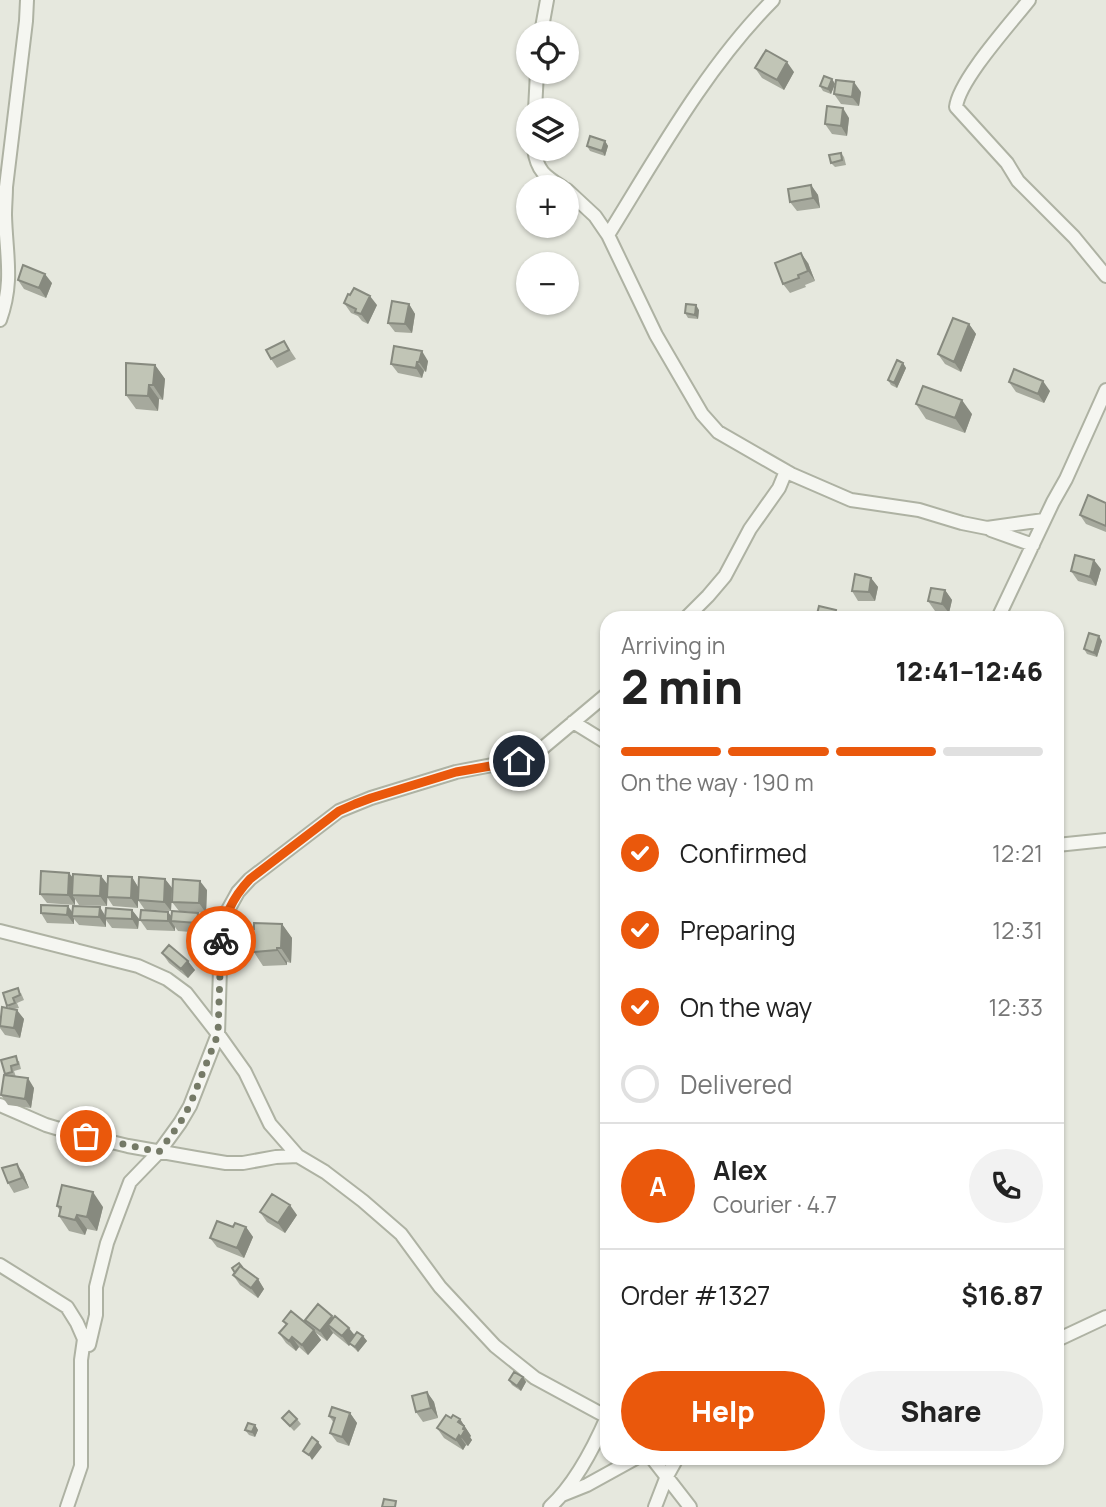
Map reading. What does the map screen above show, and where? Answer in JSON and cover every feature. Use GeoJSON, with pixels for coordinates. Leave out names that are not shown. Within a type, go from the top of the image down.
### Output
{"type":"FeatureCollection","features":[{"type":"Feature","properties":{"kind":"street"},"geometry":{"type":"LineString","coordinates":[[0,320],[8,292],[9,272],[3,238],[6,187],[27,0]]}},
{"type":"Feature","properties":{"kind":"street"},"geometry":{"type":"LineString","coordinates":[[543,21],[547,0]]}},
{"type":"Feature","properties":{"kind":"street"},"geometry":{"type":"LineString","coordinates":[[608,235],[699,92],[734,43],[772,0]]}},
{"type":"Feature","properties":{"kind":"street"},"geometry":{"type":"LineString","coordinates":[[1029,0],[967,79],[957,98],[956,107],[1007,163],[1018,181],[1074,237],[1106,276]]}},
{"type":"Feature","properties":{"kind":"street"},"geometry":{"type":"LineString","coordinates":[[579,200],[595,216],[608,235],[656,335],[702,414],[718,432],[786,471],[851,500],[919,510],[987,528],[1032,545]]}},
{"type":"Feature","properties":{"kind":"street"},"geometry":{"type":"LineString","coordinates":[[1001,611],[1106,390]]}},
{"type":"Feature","properties":{"kind":"street"},"geometry":{"type":"LineString","coordinates":[[693,611],[725,576],[750,529],[779,488],[786,471]]}},
{"type":"Feature","properties":{"kind":"street"},"geometry":{"type":"LineString","coordinates":[[987,528],[1044,520]]}},
{"type":"Feature","properties":{"kind":"street"},"geometry":{"type":"LineString","coordinates":[[89,1345],[96,1315],[96,1287],[107,1243],[130,1182],[159,1152],[180,1123],[190,1105],[218,1034],[221,936],[228,910],[238,892],[250,879],[339,811],[371,798],[456,772],[519,761],[539,751],[600,700]]}},
{"type":"Feature","properties":{"kind":"street"},"geometry":{"type":"LineString","coordinates":[[573,722],[600,739]]}},
{"type":"Feature","properties":{"kind":"street"},"geometry":{"type":"LineString","coordinates":[[1064,844],[1106,840]]}},
{"type":"Feature","properties":{"kind":"street"},"geometry":{"type":"LineString","coordinates":[[0,931],[138,966],[167,979],[186,993],[245,1072],[270,1124],[299,1156],[363,1201],[401,1234],[440,1287],[495,1346],[535,1378],[600,1413]]}},
{"type":"Feature","properties":{"kind":"street"},"geometry":{"type":"LineString","coordinates":[[0,1105],[46,1125],[159,1152],[226,1163],[299,1156]]}},
{"type":"Feature","properties":{"kind":"street"},"geometry":{"type":"LineString","coordinates":[[0,1265],[66,1307],[84,1339],[81,1360],[81,1466],[67,1507]]}},
{"type":"Feature","properties":{"kind":"street"},"geometry":{"type":"LineString","coordinates":[[1064,1337],[1106,1317]]}},
{"type":"Feature","properties":{"kind":"street"},"geometry":{"type":"LineString","coordinates":[[550,1507],[587,1456],[600,1431]]}},
{"type":"Feature","properties":{"kind":"street"},"geometry":{"type":"LineString","coordinates":[[561,1495],[587,1485],[623,1465]]}},
{"type":"Feature","properties":{"kind":"street"},"geometry":{"type":"LineString","coordinates":[[658,1465],[690,1507]]}},
{"type":"Feature","properties":{"kind":"street"},"geometry":{"type":"LineString","coordinates":[[656,1507],[673,1465]]}},
{"type":"Feature","properties":{"kind":"building"},"geometry":{"type":"Polygon","coordinates":[[[766,50],[787,62],[777,80],[755,68],[766,50]]]}},
{"type":"Feature","properties":{"kind":"building"},"geometry":{"type":"Polygon","coordinates":[[[824,76],[832,79],[828,89],[820,86],[824,76]]]}},
{"type":"Feature","properties":{"kind":"building"},"geometry":{"type":"Polygon","coordinates":[[[836,80],[854,82],[852,97],[834,94],[836,80]]]}},
{"type":"Feature","properties":{"kind":"building"},"geometry":{"type":"Polygon","coordinates":[[[827,106],[843,108],[841,126],[825,124],[827,106]]]}},
{"type":"Feature","properties":{"kind":"building"},"geometry":{"type":"Polygon","coordinates":[[[590,136],[605,141],[602,151],[587,146],[590,136]]]}},
{"type":"Feature","properties":{"kind":"building"},"geometry":{"type":"Polygon","coordinates":[[[841,153],[842,160],[831,163],[829,155],[841,153]]]}},
{"type":"Feature","properties":{"kind":"building"},"geometry":{"type":"Polygon","coordinates":[[[811,185],[813,198],[790,202],[788,189],[811,185]]]}},
{"type":"Feature","properties":{"kind":"building"},"geometry":{"type":"Polygon","coordinates":[[[801,253],[808,271],[783,284],[775,263],[801,253]]]}},
{"type":"Feature","properties":{"kind":"building"},"geometry":{"type":"Polygon","coordinates":[[[23,265],[45,274],[39,288],[18,280],[23,265]]]}},
{"type":"Feature","properties":{"kind":"building"},"geometry":{"type":"Polygon","coordinates":[[[354,288],[370,296],[361,314],[344,303],[354,288]]]}},
{"type":"Feature","properties":{"kind":"building"},"geometry":{"type":"Polygon","coordinates":[[[392,301],[409,304],[405,324],[388,323],[392,301]]]}},
{"type":"Feature","properties":{"kind":"building"},"geometry":{"type":"Polygon","coordinates":[[[686,304],[696,305],[695,315],[685,313],[686,304]]]}},
{"type":"Feature","properties":{"kind":"building"},"geometry":{"type":"Polygon","coordinates":[[[953,318],[969,324],[954,362],[938,354],[953,318]]]}},
{"type":"Feature","properties":{"kind":"building"},"geometry":{"type":"Polygon","coordinates":[[[284,341],[289,350],[271,359],[266,350],[284,341]]]}},
{"type":"Feature","properties":{"kind":"building"},"geometry":{"type":"Polygon","coordinates":[[[394,346],[422,351],[416,368],[391,364],[394,346]]]}},
{"type":"Feature","properties":{"kind":"building"},"geometry":{"type":"Polygon","coordinates":[[[897,360],[903,363],[894,383],[888,380],[897,360]]]}},
{"type":"Feature","properties":{"kind":"building"},"geometry":{"type":"Polygon","coordinates":[[[126,363],[155,365],[153,385],[149,385],[148,396],[126,395],[126,363]]]}},
{"type":"Feature","properties":{"kind":"building"},"geometry":{"type":"Polygon","coordinates":[[[1014,369],[1043,381],[1038,394],[1009,382],[1014,369]]]}},
{"type":"Feature","properties":{"kind":"building"},"geometry":{"type":"Polygon","coordinates":[[[923,386],[962,400],[955,418],[916,404],[923,386]]]}},
{"type":"Feature","properties":{"kind":"building"},"geometry":{"type":"Polygon","coordinates":[[[1088,495],[1106,503],[1106,526],[1080,515],[1088,495]]]}},
{"type":"Feature","properties":{"kind":"building"},"geometry":{"type":"Polygon","coordinates":[[[1075,555],[1094,560],[1090,577],[1071,571],[1075,555]]]}},
{"type":"Feature","properties":{"kind":"building"},"geometry":{"type":"Polygon","coordinates":[[[855,574],[871,578],[869,592],[852,591],[855,574]]]}},
{"type":"Feature","properties":{"kind":"building"},"geometry":{"type":"Polygon","coordinates":[[[931,588],[945,590],[942,604],[928,601],[931,588]]]}},
{"type":"Feature","properties":{"kind":"building"},"geometry":{"type":"Polygon","coordinates":[[[819,606],[836,610],[836,611],[818,611],[819,606]]]}},
{"type":"Feature","properties":{"kind":"building"},"geometry":{"type":"Polygon","coordinates":[[[1089,633],[1099,636],[1094,653],[1084,649],[1089,633]]]}},
{"type":"Feature","properties":{"kind":"building"},"geometry":{"type":"Polygon","coordinates":[[[41,871],[69,873],[68,895],[40,894],[41,871]]]}},
{"type":"Feature","properties":{"kind":"building"},"geometry":{"type":"Polygon","coordinates":[[[73,874],[101,876],[100,896],[72,895],[73,874]]]}},
{"type":"Feature","properties":{"kind":"building"},"geometry":{"type":"Polygon","coordinates":[[[108,876],[132,877],[131,898],[107,897],[108,876]]]}},
{"type":"Feature","properties":{"kind":"building"},"geometry":{"type":"Polygon","coordinates":[[[139,877],[165,879],[164,902],[138,900],[139,877]]]}},
{"type":"Feature","properties":{"kind":"building"},"geometry":{"type":"Polygon","coordinates":[[[173,879],[200,881],[199,903],[172,902],[173,879]]]}},
{"type":"Feature","properties":{"kind":"building"},"geometry":{"type":"Polygon","coordinates":[[[41,905],[68,906],[67,915],[41,913],[41,905]]]}},
{"type":"Feature","properties":{"kind":"building"},"geometry":{"type":"Polygon","coordinates":[[[73,906],[100,907],[99,917],[72,916],[73,906]]]}},
{"type":"Feature","properties":{"kind":"building"},"geometry":{"type":"Polygon","coordinates":[[[106,908],[132,910],[132,919],[105,918],[106,908]]]}},
{"type":"Feature","properties":{"kind":"building"},"geometry":{"type":"Polygon","coordinates":[[[141,910],[168,912],[168,921],[140,920],[141,910]]]}},
{"type":"Feature","properties":{"kind":"building"},"geometry":{"type":"Polygon","coordinates":[[[172,911],[198,913],[197,923],[171,921],[172,911]]]}},
{"type":"Feature","properties":{"kind":"building"},"geometry":{"type":"Polygon","coordinates":[[[254,923],[282,924],[281,948],[253,952],[253,946],[250,946],[254,923]]]}},
{"type":"Feature","properties":{"kind":"building"},"geometry":{"type":"Polygon","coordinates":[[[169,945],[188,961],[181,969],[162,953],[169,945]]]}},
{"type":"Feature","properties":{"kind":"building"},"geometry":{"type":"Polygon","coordinates":[[[18,988],[20,995],[13,998],[15,1003],[7,1006],[3,993],[18,988]]]}},
{"type":"Feature","properties":{"kind":"building"},"geometry":{"type":"Polygon","coordinates":[[[2,1007],[17,1010],[14,1028],[0,1026],[2,1007]]]}},
{"type":"Feature","properties":{"kind":"building"},"geometry":{"type":"Polygon","coordinates":[[[16,1056],[18,1064],[11,1066],[12,1072],[5,1074],[1,1060],[16,1056]]]}},
{"type":"Feature","properties":{"kind":"building"},"geometry":{"type":"Polygon","coordinates":[[[4,1075],[28,1078],[25,1099],[1,1095],[4,1075]]]}},
{"type":"Feature","properties":{"kind":"building"},"geometry":{"type":"Polygon","coordinates":[[[17,1164],[22,1178],[8,1183],[2,1168],[17,1164]]]}},
{"type":"Feature","properties":{"kind":"building"},"geometry":{"type":"Polygon","coordinates":[[[62,1185],[93,1192],[87,1217],[77,1215],[75,1220],[59,1216],[61,1207],[57,1206],[62,1185]]]}},
{"type":"Feature","properties":{"kind":"building"},"geometry":{"type":"Polygon","coordinates":[[[272,1194],[290,1205],[278,1223],[260,1212],[272,1194]]]}},
{"type":"Feature","properties":{"kind":"building"},"geometry":{"type":"Polygon","coordinates":[[[217,1221],[233,1227],[235,1223],[246,1227],[237,1248],[210,1238],[217,1221]]]}},
{"type":"Feature","properties":{"kind":"building"},"geometry":{"type":"Polygon","coordinates":[[[239,1263],[243,1268],[240,1266],[235,1273],[232,1268],[239,1263]]]}},
{"type":"Feature","properties":{"kind":"building"},"geometry":{"type":"Polygon","coordinates":[[[240,1266],[258,1279],[251,1288],[233,1275],[240,1266]]]}},
{"type":"Feature","properties":{"kind":"building"},"geometry":{"type":"Polygon","coordinates":[[[318,1304],[332,1316],[320,1331],[305,1320],[318,1304]]]}},
{"type":"Feature","properties":{"kind":"building"},"geometry":{"type":"Polygon","coordinates":[[[291,1311],[314,1330],[302,1345],[292,1337],[289,1341],[279,1333],[287,1324],[283,1321],[291,1311]]]}},
{"type":"Feature","properties":{"kind":"building"},"geometry":{"type":"Polygon","coordinates":[[[335,1316],[349,1328],[342,1336],[328,1325],[335,1316]]]}},
{"type":"Feature","properties":{"kind":"building"},"geometry":{"type":"Polygon","coordinates":[[[357,1332],[363,1336],[355,1347],[349,1343],[357,1332]]]}},
{"type":"Feature","properties":{"kind":"building"},"geometry":{"type":"Polygon","coordinates":[[[514,1372],[523,1377],[517,1386],[509,1380],[514,1372]]]}},
{"type":"Feature","properties":{"kind":"building"},"geometry":{"type":"Polygon","coordinates":[[[427,1392],[431,1408],[416,1412],[412,1396],[427,1392]]]}},
{"type":"Feature","properties":{"kind":"building"},"geometry":{"type":"Polygon","coordinates":[[[332,1407],[350,1413],[342,1437],[330,1433],[335,1418],[329,1416],[332,1407]]]}},
{"type":"Feature","properties":{"kind":"building"},"geometry":{"type":"Polygon","coordinates":[[[289,1411],[297,1419],[290,1426],[282,1418],[289,1411]]]}},
{"type":"Feature","properties":{"kind":"building"},"geometry":{"type":"Polygon","coordinates":[[[446,1415],[460,1419],[458,1422],[464,1426],[461,1437],[459,1435],[456,1440],[437,1428],[446,1415]]]}},
{"type":"Feature","properties":{"kind":"building"},"geometry":{"type":"Polygon","coordinates":[[[248,1423],[255,1425],[252,1432],[245,1430],[248,1423]]]}},
{"type":"Feature","properties":{"kind":"building"},"geometry":{"type":"Polygon","coordinates":[[[312,1437],[318,1442],[309,1455],[303,1451],[312,1437]]]}},
{"type":"Feature","properties":{"kind":"building"},"geometry":{"type":"Polygon","coordinates":[[[384,1499],[396,1501],[395,1507],[382,1507],[384,1499]]]}},
{"type":"Feature","properties":{"kind":"way so far"},"geometry":{"type":"LineString","coordinates":[[86,1136],[159,1152],[171,1137],[190,1105],[218,1034],[221,941]]}},
{"type":"Feature","properties":{"kind":"route"},"geometry":{"type":"LineString","coordinates":[[221,941],[228,910],[238,892],[250,879],[339,811],[371,798],[456,772],[519,761]]}}]}
